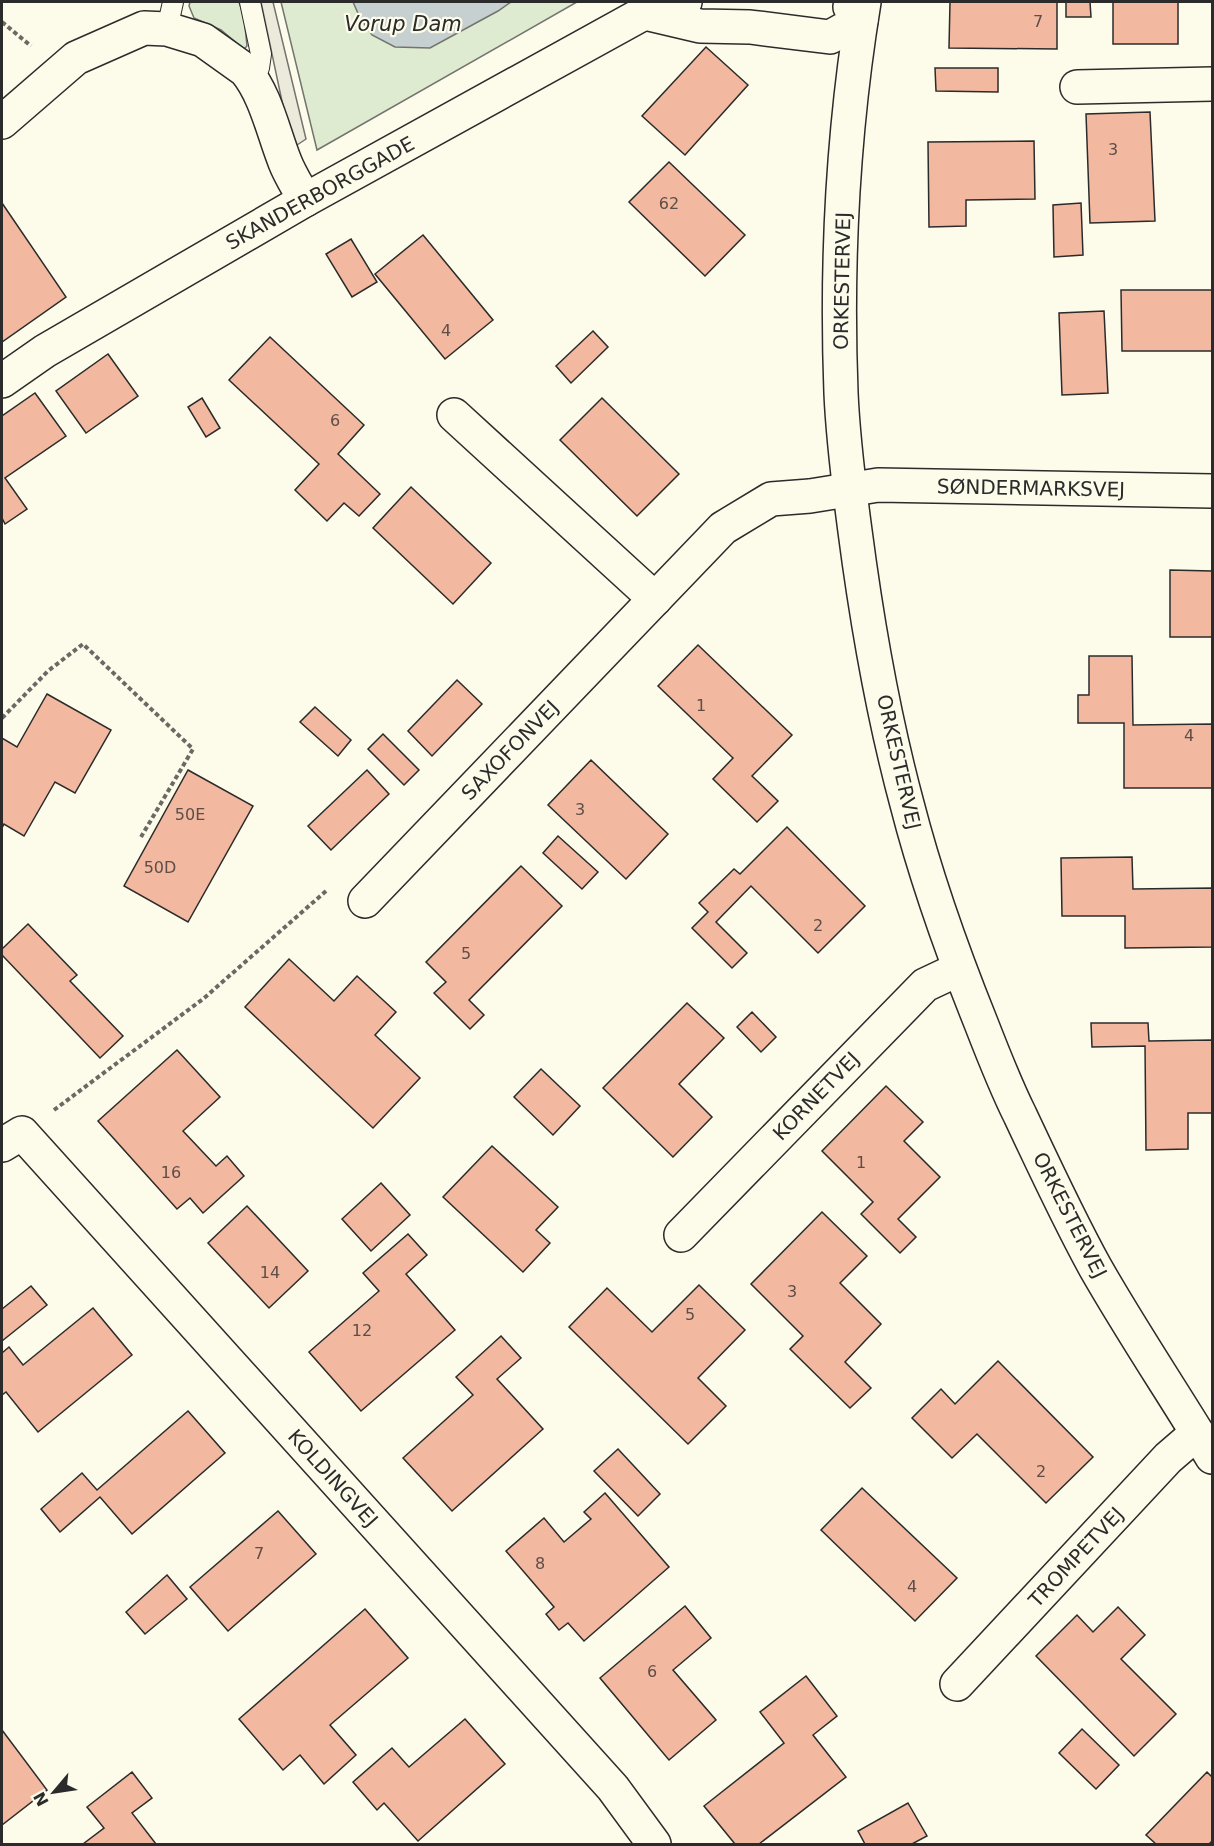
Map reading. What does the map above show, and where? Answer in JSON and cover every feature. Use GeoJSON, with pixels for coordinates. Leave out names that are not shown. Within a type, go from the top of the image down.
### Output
{"type":"FeatureCollection","features":[{"type":"Feature","properties":{"kind":"street","name":"SKANDERBORGGADE"},"geometry":{"type":"LineString","coordinates":[[2,381],[45,351],[305,200],[644,13],[685,2]]}},
{"type":"Feature","properties":{"kind":"street"},"geometry":{"type":"LineString","coordinates":[[644,13],[700,26],[750,27],[830,37],[857,8]]}},
{"type":"Feature","properties":{"kind":"street","name":"ORKESTERVEJ"},"geometry":{"type":"LineString","coordinates":[[857,8],[843,192],[840,294],[841,396],[863,590],[902,786],[959,969],[1019,1114],[1094,1264],[1205,1445]]}},
{"type":"Feature","properties":{"kind":"street"},"geometry":{"type":"LineString","coordinates":[[2,122],[76,58],[170,15],[250,76],[260,95],[286,165],[305,200]]}},
{"type":"Feature","properties":{"kind":"street"},"geometry":{"type":"LineString","coordinates":[[1077,87],[1212,84]]}},
{"type":"Feature","properties":{"kind":"street"},"geometry":{"type":"LineString","coordinates":[[454,415],[655,598]]}},
{"type":"Feature","properties":{"kind":"street","name":"SØNDERMARKSVEJ"},"geometry":{"type":"LineString","coordinates":[[850,488],[878,485],[1212,491]]}},
{"type":"Feature","properties":{"kind":"street","name":"SAXOFONVEJ"},"geometry":{"type":"LineString","coordinates":[[365,901],[723,528],[771,499],[810,496],[850,488]]}},
{"type":"Feature","properties":{"kind":"street","name":"KORNETVEJ"},"geometry":{"type":"LineString","coordinates":[[681,1235],[925,985],[959,969]]}},
{"type":"Feature","properties":{"kind":"street","name":"KOLDINGVEJ"},"geometry":{"type":"LineString","coordinates":[[12,1139],[613,1788],[654,1845]]}},
{"type":"Feature","properties":{"kind":"street","name":"TROMPETVEJ"},"geometry":{"type":"LineString","coordinates":[[957,1684],[1168,1458],[1205,1445]]}},
{"type":"Feature","properties":{"kind":"lane"},"geometry":{"type":"LineString","coordinates":[[250,2],[261,54],[259,68],[250,76]]}},
{"type":"Feature","properties":{"kind":"path"},"geometry":{"type":"LineString","coordinates":[[2,718],[48,671],[83,644],[193,749],[141,837]]}},
{"type":"Feature","properties":{"kind":"path"},"geometry":{"type":"LineString","coordinates":[[12,1139],[203,999],[327,890],[365,901]]}},
{"type":"Feature","properties":{"kind":"green space"},"geometry":{"type":"Polygon","coordinates":[[[190,2],[239,2],[244,17],[247,46],[244,49],[221,30],[194,18],[189,6],[190,2]]]}},
{"type":"Feature","properties":{"kind":"green space"},"geometry":{"type":"Polygon","coordinates":[[[281,2],[577,2],[317,150],[281,2]]]}},
{"type":"Feature","properties":{"kind":"shaded area"},"geometry":{"type":"Polygon","coordinates":[[[261,2],[273,2],[306,139],[297,145],[287,125],[261,2]]]}},
{"type":"Feature","properties":{"kind":"water","name":"Vorup Dam"},"geometry":{"type":"Polygon","coordinates":[[[353,2],[511,2],[430,48],[395,47],[372,35],[360,18],[353,2]]]}},
{"type":"Feature","properties":{"kind":"building"},"geometry":{"type":"Polygon","coordinates":[[[950,2],[1057,2],[1057,49],[949,48],[950,2]]]}},
{"type":"Feature","properties":{"kind":"building"},"geometry":{"type":"Polygon","coordinates":[[[1066,2],[1090,2],[1091,17],[1066,17],[1066,2]]]}},
{"type":"Feature","properties":{"kind":"building"},"geometry":{"type":"Polygon","coordinates":[[[1113,2],[1178,2],[1178,44],[1113,44],[1113,2]]]}},
{"type":"Feature","properties":{"kind":"building"},"geometry":{"type":"Polygon","coordinates":[[[706,47],[748,85],[685,155],[642,116],[706,47]]]}},
{"type":"Feature","properties":{"kind":"building"},"geometry":{"type":"Polygon","coordinates":[[[935,68],[998,68],[998,92],[936,91],[935,68]]]}},
{"type":"Feature","properties":{"kind":"building"},"geometry":{"type":"Polygon","coordinates":[[[1150,112],[1155,221],[1090,223],[1086,114],[1150,112]]]}},
{"type":"Feature","properties":{"kind":"building"},"geometry":{"type":"Polygon","coordinates":[[[1034,141],[1035,199],[966,200],[966,226],[929,227],[928,142],[1034,141]]]}},
{"type":"Feature","properties":{"kind":"building"},"geometry":{"type":"Polygon","coordinates":[[[669,162],[745,235],[705,276],[629,202],[669,162]]]}},
{"type":"Feature","properties":{"kind":"building"},"geometry":{"type":"Polygon","coordinates":[[[2,203],[66,297],[2,342],[2,203]]]}},
{"type":"Feature","properties":{"kind":"building"},"geometry":{"type":"Polygon","coordinates":[[[1081,203],[1083,255],[1054,257],[1053,205],[1081,203]]]}},
{"type":"Feature","properties":{"kind":"building"},"geometry":{"type":"Polygon","coordinates":[[[423,235],[493,320],[445,359],[375,274],[423,235]]]}},
{"type":"Feature","properties":{"kind":"building"},"geometry":{"type":"Polygon","coordinates":[[[351,239],[377,282],[352,297],[326,254],[351,239]]]}},
{"type":"Feature","properties":{"kind":"building"},"geometry":{"type":"Polygon","coordinates":[[[1121,290],[1212,290],[1212,351],[1122,351],[1121,290]]]}},
{"type":"Feature","properties":{"kind":"building"},"geometry":{"type":"Polygon","coordinates":[[[1104,311],[1108,393],[1062,395],[1059,313],[1104,311]]]}},
{"type":"Feature","properties":{"kind":"building"},"geometry":{"type":"Polygon","coordinates":[[[593,331],[608,347],[571,383],[556,366],[593,331]]]}},
{"type":"Feature","properties":{"kind":"building"},"geometry":{"type":"Polygon","coordinates":[[[270,337],[364,425],[338,454],[380,494],[359,516],[344,503],[327,521],[295,490],[319,464],[229,380],[270,337]]]}},
{"type":"Feature","properties":{"kind":"building"},"geometry":{"type":"Polygon","coordinates":[[[108,354],[138,396],[86,433],[56,391],[108,354]]]}},
{"type":"Feature","properties":{"kind":"building"},"geometry":{"type":"Polygon","coordinates":[[[35,393],[66,436],[5,478],[27,509],[5,524],[2,518],[2,416],[35,393]]]}},
{"type":"Feature","properties":{"kind":"building"},"geometry":{"type":"Polygon","coordinates":[[[202,398],[220,428],[206,437],[188,407],[202,398]]]}},
{"type":"Feature","properties":{"kind":"building"},"geometry":{"type":"Polygon","coordinates":[[[602,398],[679,474],[637,516],[560,440],[602,398]]]}},
{"type":"Feature","properties":{"kind":"building"},"geometry":{"type":"Polygon","coordinates":[[[411,487],[491,563],[453,604],[373,528],[411,487]]]}},
{"type":"Feature","properties":{"kind":"building"},"geometry":{"type":"Polygon","coordinates":[[[1170,570],[1212,571],[1212,637],[1170,637],[1170,570]]]}},
{"type":"Feature","properties":{"kind":"building"},"geometry":{"type":"Polygon","coordinates":[[[698,645],[792,735],[752,776],[778,801],[757,822],[713,779],[733,758],[658,686],[698,645]]]}},
{"type":"Feature","properties":{"kind":"building"},"geometry":{"type":"Polygon","coordinates":[[[1089,656],[1132,656],[1133,725],[1212,724],[1212,788],[1124,788],[1124,723],[1078,723],[1078,695],[1089,695],[1089,656]]]}},
{"type":"Feature","properties":{"kind":"building"},"geometry":{"type":"Polygon","coordinates":[[[457,680],[482,704],[432,756],[408,731],[457,680]]]}},
{"type":"Feature","properties":{"kind":"building"},"geometry":{"type":"Polygon","coordinates":[[[47,694],[111,730],[75,793],[55,782],[24,836],[4,824],[2,828],[2,738],[17,747],[47,694]]]}},
{"type":"Feature","properties":{"kind":"building"},"geometry":{"type":"Polygon","coordinates":[[[315,707],[351,740],[338,756],[300,722],[315,707]]]}},
{"type":"Feature","properties":{"kind":"building"},"geometry":{"type":"Polygon","coordinates":[[[383,734],[419,770],[404,785],[368,749],[383,734]]]}},
{"type":"Feature","properties":{"kind":"building"},"geometry":{"type":"Polygon","coordinates":[[[591,760],[668,834],[626,879],[548,805],[591,760]]]}},
{"type":"Feature","properties":{"kind":"building"},"geometry":{"type":"Polygon","coordinates":[[[188,770],[253,806],[188,922],[124,886],[188,770]]]}},
{"type":"Feature","properties":{"kind":"building"},"geometry":{"type":"Polygon","coordinates":[[[367,770],[389,794],[331,850],[308,826],[367,770]]]}},
{"type":"Feature","properties":{"kind":"building"},"geometry":{"type":"Polygon","coordinates":[[[787,827],[865,906],[818,953],[751,886],[716,922],[747,953],[732,968],[692,928],[708,912],[699,903],[734,869],[740,874],[787,827]]]}},
{"type":"Feature","properties":{"kind":"building"},"geometry":{"type":"Polygon","coordinates":[[[558,836],[598,872],[582,889],[543,853],[558,836]]]}},
{"type":"Feature","properties":{"kind":"building"},"geometry":{"type":"Polygon","coordinates":[[[1132,857],[1133,889],[1212,888],[1212,947],[1125,948],[1125,916],[1062,916],[1061,858],[1132,857]]]}},
{"type":"Feature","properties":{"kind":"building"},"geometry":{"type":"Polygon","coordinates":[[[521,866],[562,906],[469,1000],[484,1015],[470,1029],[434,993],[446,982],[426,962],[521,866]]]}},
{"type":"Feature","properties":{"kind":"building"},"geometry":{"type":"Polygon","coordinates":[[[28,924],[77,975],[70,981],[123,1036],[100,1058],[2,955],[2,949],[28,924]]]}},
{"type":"Feature","properties":{"kind":"building"},"geometry":{"type":"Polygon","coordinates":[[[289,959],[334,1001],[357,976],[396,1012],[375,1035],[420,1078],[373,1128],[245,1007],[289,959]]]}},
{"type":"Feature","properties":{"kind":"building"},"geometry":{"type":"Polygon","coordinates":[[[687,1003],[724,1038],[679,1084],[712,1117],[673,1157],[603,1088],[687,1003]]]}},
{"type":"Feature","properties":{"kind":"building"},"geometry":{"type":"Polygon","coordinates":[[[752,1012],[776,1037],[761,1052],[737,1027],[752,1012]]]}},
{"type":"Feature","properties":{"kind":"building"},"geometry":{"type":"Polygon","coordinates":[[[1091,1023],[1148,1023],[1149,1041],[1212,1040],[1212,1113],[1188,1113],[1188,1149],[1146,1150],[1145,1046],[1092,1047],[1091,1023]]]}},
{"type":"Feature","properties":{"kind":"building"},"geometry":{"type":"Polygon","coordinates":[[[177,1050],[220,1097],[183,1131],[216,1166],[227,1156],[244,1176],[203,1213],[190,1198],[177,1209],[98,1121],[177,1050]]]}},
{"type":"Feature","properties":{"kind":"building"},"geometry":{"type":"Polygon","coordinates":[[[541,1069],[580,1106],[553,1135],[514,1097],[541,1069]]]}},
{"type":"Feature","properties":{"kind":"building"},"geometry":{"type":"Polygon","coordinates":[[[886,1086],[923,1122],[904,1141],[940,1177],[898,1219],[916,1237],[900,1253],[861,1214],[873,1202],[822,1151],[886,1086]]]}},
{"type":"Feature","properties":{"kind":"building"},"geometry":{"type":"Polygon","coordinates":[[[492,1146],[558,1207],[536,1230],[550,1243],[523,1272],[443,1197],[492,1146]]]}},
{"type":"Feature","properties":{"kind":"building"},"geometry":{"type":"Polygon","coordinates":[[[381,1183],[410,1215],[371,1251],[342,1219],[381,1183]]]}},
{"type":"Feature","properties":{"kind":"building"},"geometry":{"type":"Polygon","coordinates":[[[247,1206],[308,1271],[269,1308],[208,1243],[247,1206]]]}},
{"type":"Feature","properties":{"kind":"building"},"geometry":{"type":"Polygon","coordinates":[[[822,1212],[867,1256],[840,1283],[881,1324],[845,1362],[871,1388],[850,1408],[790,1349],[803,1336],[751,1284],[822,1212]]]}},
{"type":"Feature","properties":{"kind":"building"},"geometry":{"type":"Polygon","coordinates":[[[408,1234],[427,1255],[406,1274],[455,1330],[361,1411],[309,1352],[379,1291],[363,1273],[408,1234]]]}},
{"type":"Feature","properties":{"kind":"building"},"geometry":{"type":"Polygon","coordinates":[[[699,1285],[745,1330],[698,1378],[726,1406],[688,1444],[569,1327],[607,1288],[652,1332],[699,1285]]]}},
{"type":"Feature","properties":{"kind":"building"},"geometry":{"type":"Polygon","coordinates":[[[31,1286],[47,1305],[2,1341],[2,1309],[31,1286]]]}},
{"type":"Feature","properties":{"kind":"building"},"geometry":{"type":"Polygon","coordinates":[[[93,1308],[132,1355],[38,1432],[6,1392],[2,1395],[2,1353],[9,1347],[23,1365],[93,1308]]]}},
{"type":"Feature","properties":{"kind":"building"},"geometry":{"type":"Polygon","coordinates":[[[501,1336],[521,1358],[497,1379],[543,1429],[452,1511],[403,1458],[473,1395],[456,1377],[501,1336]]]}},
{"type":"Feature","properties":{"kind":"building"},"geometry":{"type":"Polygon","coordinates":[[[998,1361],[1093,1457],[1046,1503],[977,1434],[952,1458],[912,1418],[941,1389],[955,1404],[998,1361]]]}},
{"type":"Feature","properties":{"kind":"building"},"geometry":{"type":"Polygon","coordinates":[[[188,1411],[225,1453],[132,1534],[100,1497],[60,1532],[41,1509],[82,1473],[97,1490],[188,1411]]]}},
{"type":"Feature","properties":{"kind":"building"},"geometry":{"type":"Polygon","coordinates":[[[618,1449],[660,1494],[638,1516],[594,1471],[618,1449]]]}},
{"type":"Feature","properties":{"kind":"building"},"geometry":{"type":"Polygon","coordinates":[[[862,1488],[957,1578],[915,1621],[821,1530],[862,1488]]]}},
{"type":"Feature","properties":{"kind":"building"},"geometry":{"type":"Polygon","coordinates":[[[605,1493],[669,1567],[584,1641],[568,1623],[559,1630],[546,1614],[554,1607],[506,1551],[544,1518],[564,1542],[591,1519],[584,1512],[605,1493]]]}},
{"type":"Feature","properties":{"kind":"building"},"geometry":{"type":"Polygon","coordinates":[[[278,1511],[316,1554],[228,1631],[190,1587],[278,1511]]]}},
{"type":"Feature","properties":{"kind":"building"},"geometry":{"type":"Polygon","coordinates":[[[167,1575],[187,1599],[145,1634],[126,1612],[167,1575]]]}},
{"type":"Feature","properties":{"kind":"building"},"geometry":{"type":"Polygon","coordinates":[[[685,1606],[711,1638],[673,1670],[716,1720],[669,1760],[600,1678],[685,1606]]]}},
{"type":"Feature","properties":{"kind":"building"},"geometry":{"type":"Polygon","coordinates":[[[1118,1607],[1145,1635],[1121,1659],[1176,1714],[1134,1756],[1036,1656],[1077,1615],[1093,1632],[1118,1607]]]}},
{"type":"Feature","properties":{"kind":"building"},"geometry":{"type":"Polygon","coordinates":[[[365,1609],[408,1658],[330,1725],[356,1755],[324,1784],[300,1755],[283,1770],[239,1719],[365,1609]]]}},
{"type":"Feature","properties":{"kind":"building"},"geometry":{"type":"Polygon","coordinates":[[[806,1676],[837,1716],[813,1735],[846,1777],[759,1844],[735,1844],[704,1806],[784,1743],[760,1712],[806,1676]]]}},
{"type":"Feature","properties":{"kind":"building"},"geometry":{"type":"Polygon","coordinates":[[[465,1719],[505,1764],[418,1841],[384,1803],[377,1810],[353,1782],[392,1748],[409,1767],[465,1719]]]}},
{"type":"Feature","properties":{"kind":"building"},"geometry":{"type":"Polygon","coordinates":[[[1082,1729],[1119,1765],[1096,1789],[1059,1753],[1082,1729]]]}},
{"type":"Feature","properties":{"kind":"building"},"geometry":{"type":"Polygon","coordinates":[[[2,1730],[47,1790],[2,1825],[2,1730]]]}},
{"type":"Feature","properties":{"kind":"building"},"geometry":{"type":"Polygon","coordinates":[[[132,1772],[152,1798],[132,1813],[156,1844],[83,1844],[104,1828],[87,1807],[132,1772]]]}},
{"type":"Feature","properties":{"kind":"building"},"geometry":{"type":"Polygon","coordinates":[[[1207,1772],[1212,1777],[1212,1841],[1209,1844],[1156,1844],[1146,1835],[1207,1772]]]}},
{"type":"Feature","properties":{"kind":"building"},"geometry":{"type":"Polygon","coordinates":[[[908,1803],[927,1836],[912,1844],[865,1844],[858,1831],[908,1803]]]}}]}
